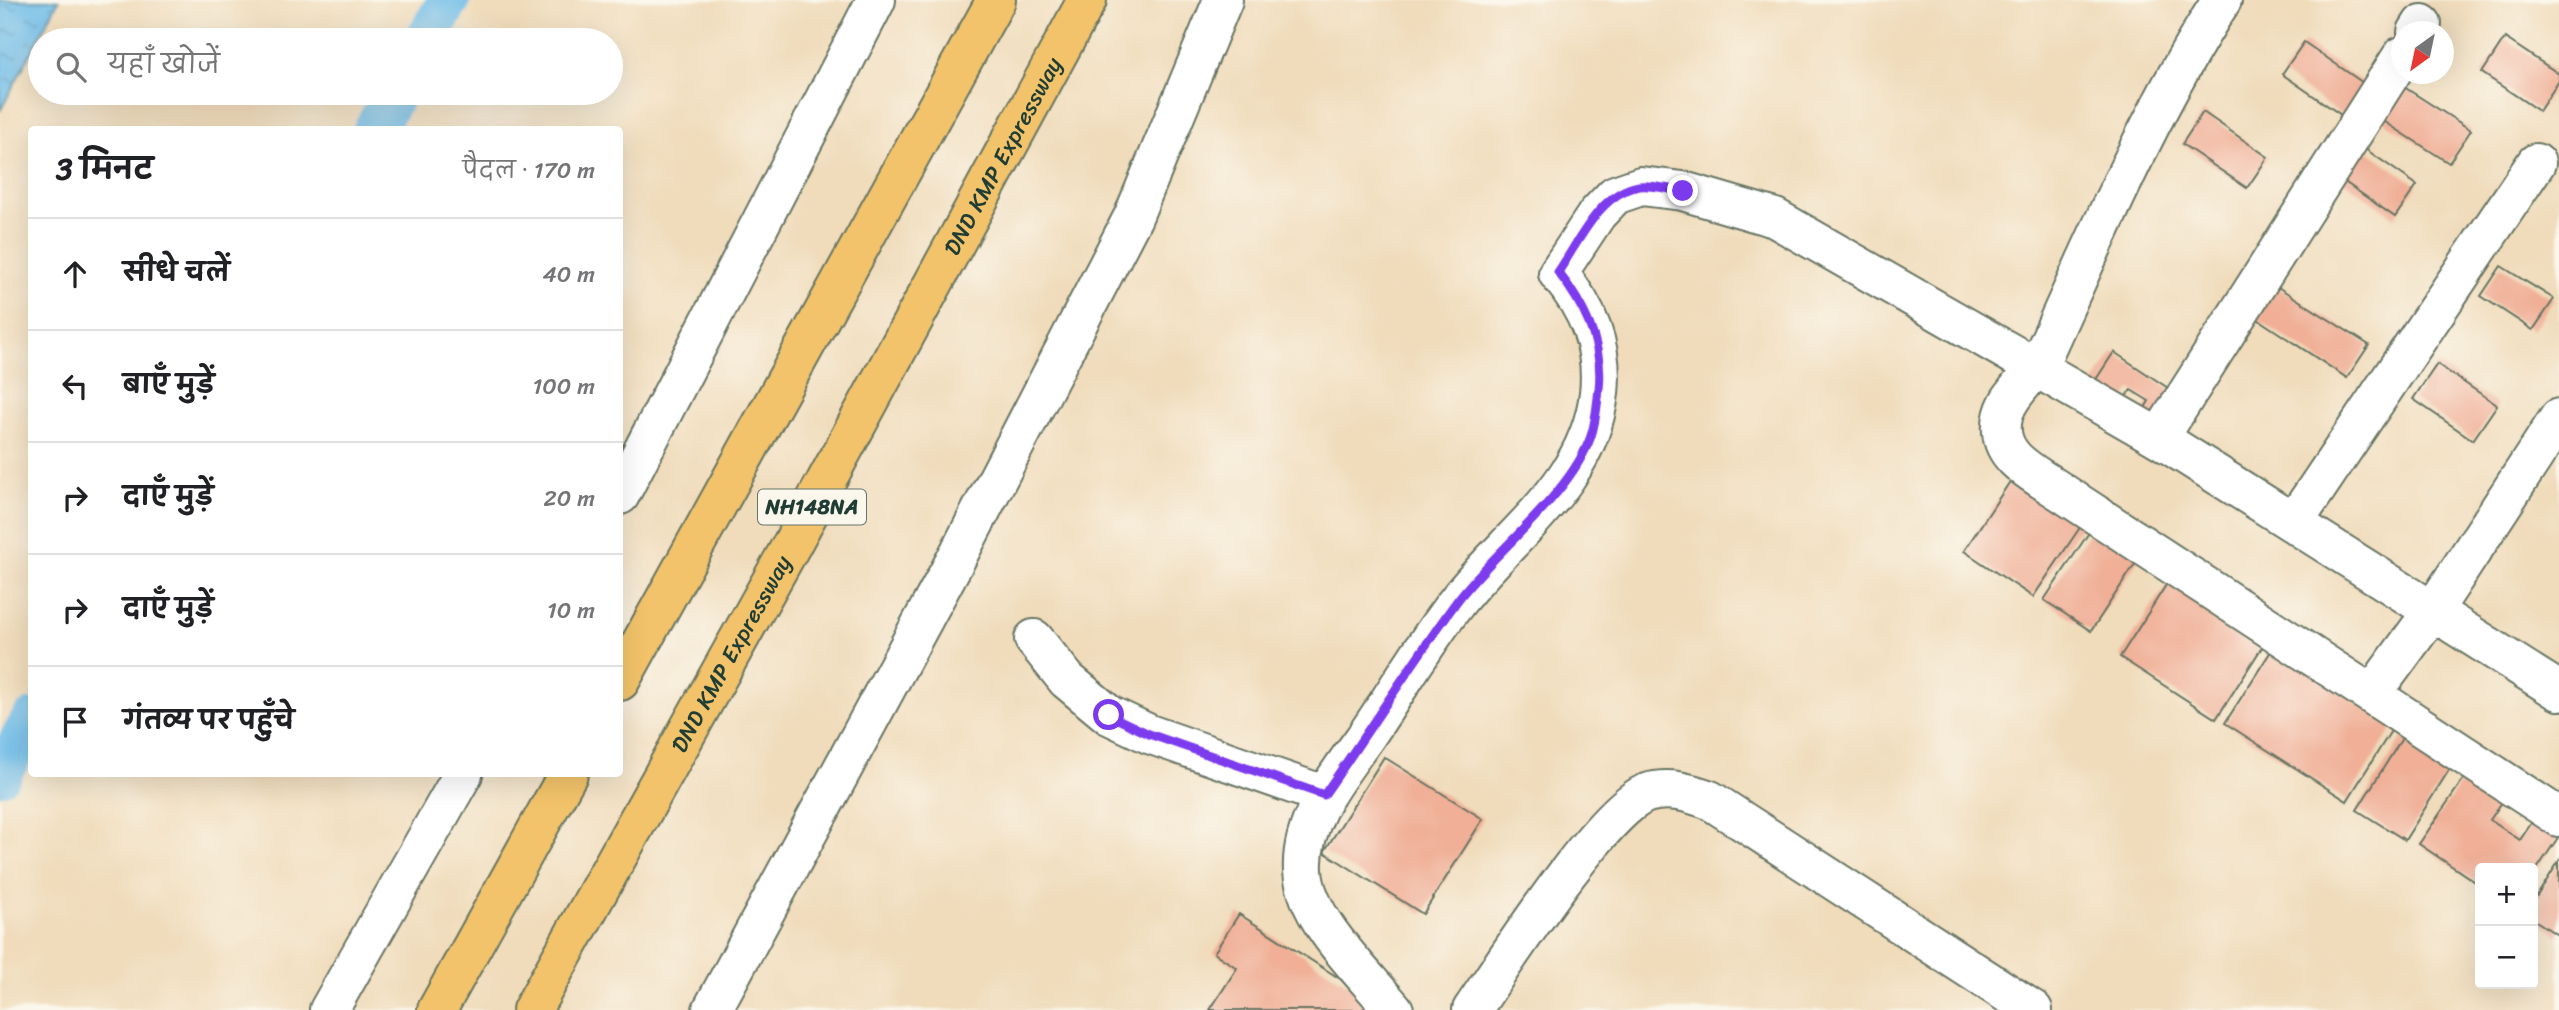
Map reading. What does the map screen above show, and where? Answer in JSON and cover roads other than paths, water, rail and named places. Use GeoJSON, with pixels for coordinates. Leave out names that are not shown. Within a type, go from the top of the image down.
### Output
{"type":"FeatureCollection","features":[{"type":"Feature","properties":{"kind":"highway","name":"NH148NA"},"geometry":{"type":"LineString","coordinates":[[623,676],[996,0]]}},
{"type":"Feature","properties":{"kind":"highway","name":"DND KMP Expressway"},"geometry":{"type":"LineString","coordinates":[[532,1010],[798,532],[1087,0]]}},
{"type":"Feature","properties":{"kind":"highway"},"geometry":{"type":"LineString","coordinates":[[437,1010],[566,777]]}},
{"type":"Feature","properties":{"kind":"street"},"geometry":{"type":"LineString","coordinates":[[623,489],[876,0]]}},
{"type":"Feature","properties":{"kind":"street"},"geometry":{"type":"LineString","coordinates":[[712,1010],[955,561],[1133,217],[1223,0]]}},
{"type":"Feature","properties":{"kind":"street"},"geometry":{"type":"LineString","coordinates":[[2222,0],[2193,44],[2125,178],[2036,368],[2006,402],[2001,430],[2005,447],[2020,465],[2559,817]]}},
{"type":"Feature","properties":{"kind":"street"},"geometry":{"type":"LineString","coordinates":[[2159,438],[2391,72]]}},
{"type":"Feature","properties":{"kind":"street"},"geometry":{"type":"LineString","coordinates":[[2294,522],[2536,163]]}},
{"type":"Feature","properties":{"kind":"street"},"geometry":{"type":"LineString","coordinates":[[1394,1010],[1324,926],[1308,898],[1303,872],[1304,843],[1324,795],[1458,600],[1549,500],[1575,466],[1590,438],[1602,366],[1597,344],[1576,295],[1558,272],[1597,214],[1615,195],[1641,186],[1683,191],[1775,218],[2159,438],[2559,691]]}},
{"type":"Feature","properties":{"kind":"street"},"geometry":{"type":"LineString","coordinates":[[2372,694],[2432,612],[2559,418]]}},
{"type":"Feature","properties":{"kind":"street"},"geometry":{"type":"LineString","coordinates":[[1034,639],[1067,680],[1109,715],[1149,734],[1324,795]]}},
{"type":"Feature","properties":{"kind":"street"},"geometry":{"type":"LineString","coordinates":[[329,1010],[461,777]]}},
{"type":"Feature","properties":{"kind":"street"},"geometry":{"type":"LineString","coordinates":[[1472,1010],[1571,870],[1623,807],[1647,793],[1670,789],[1710,800],[2033,1010]]}},
{"type":"Feature","properties":{"kind":"water"},"geometry":{"type":"Polygon","coordinates":[[[0,0],[59,0],[44,28],[28,28],[28,58],[0,111],[0,0]]]}},
{"type":"Feature","properties":{"kind":"waterway"},"geometry":{"type":"LineString","coordinates":[[433,28],[449,0]]}},
{"type":"Feature","properties":{"kind":"waterway"},"geometry":{"type":"LineString","coordinates":[[376,126],[388,105]]}},
{"type":"Feature","properties":{"kind":"waterway"},"geometry":{"type":"LineString","coordinates":[[0,774],[28,727]]}}]}
